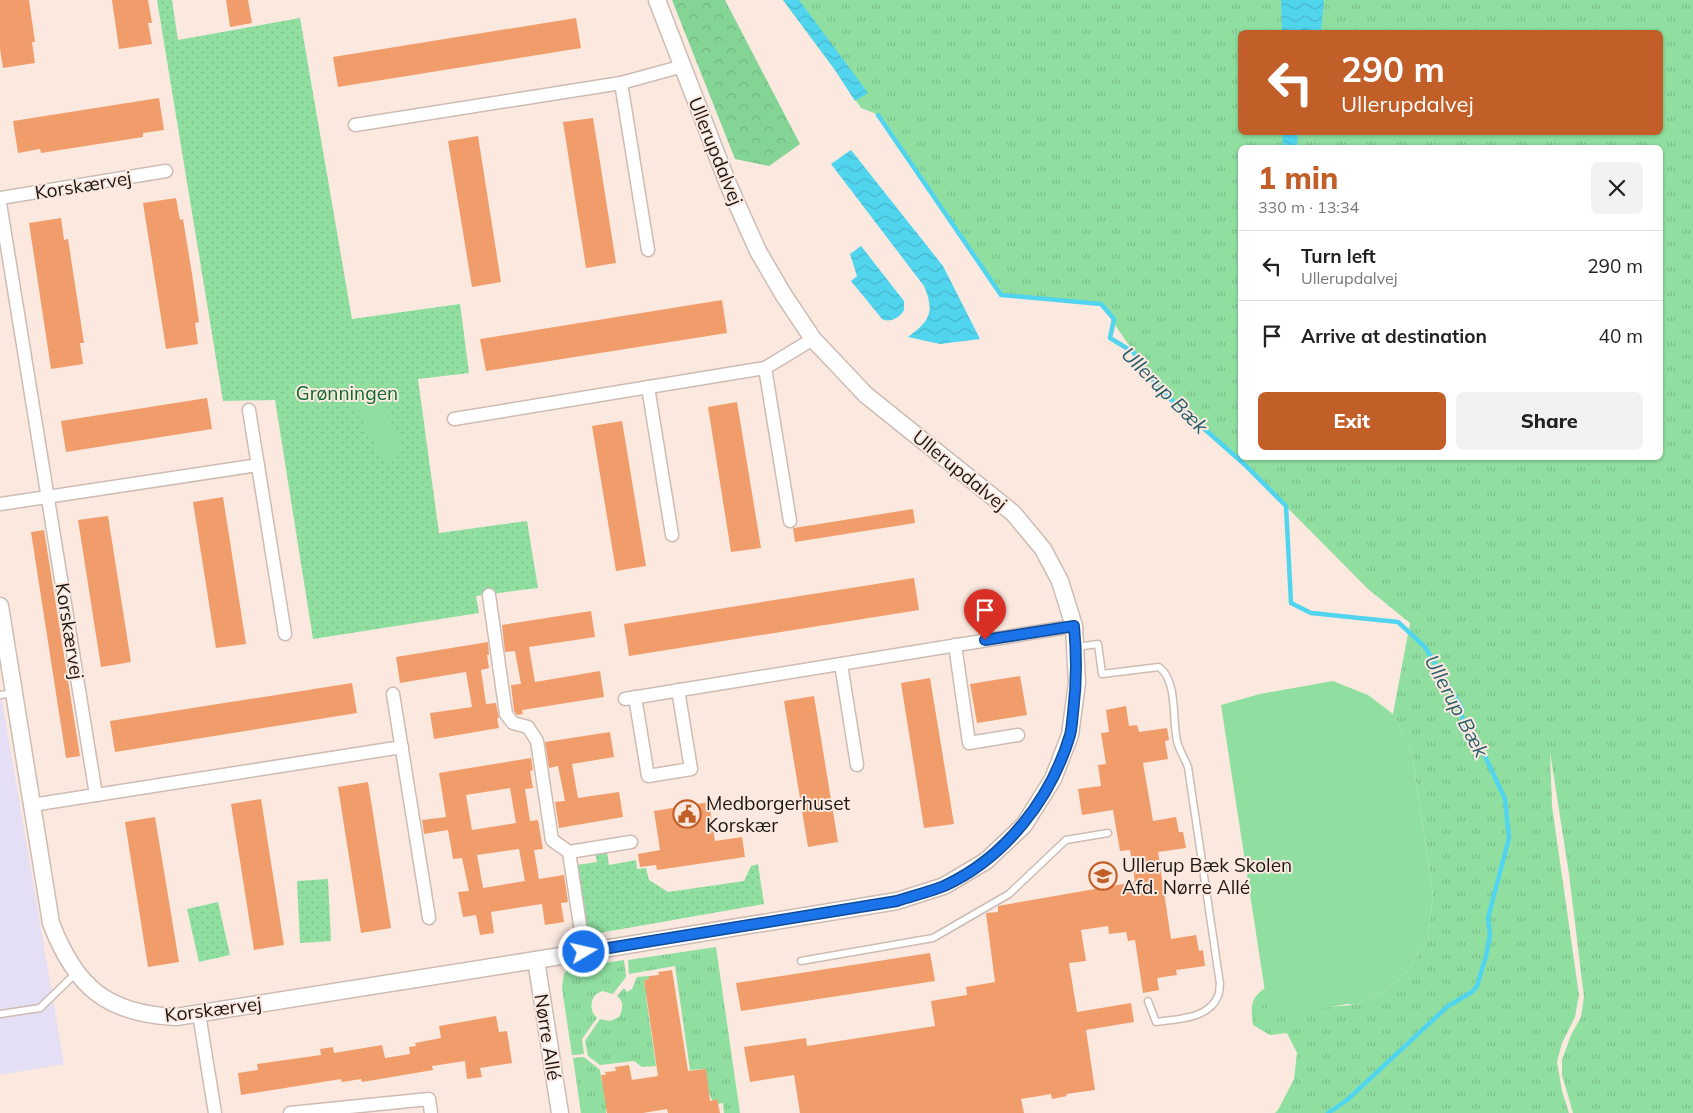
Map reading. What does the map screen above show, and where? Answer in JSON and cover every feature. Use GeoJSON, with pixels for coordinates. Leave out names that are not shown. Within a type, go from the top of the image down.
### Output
{"type":"FeatureCollection","features":[{"type":"Feature","properties":{"kind":"street","name":"Ullerupdalvej"},"geometry":{"type":"LineString","coordinates":[[536,960],[897,901],[944,886],[986,861],[1024,825],[1053,779],[1070,735],[1077,683],[1074,626],[1060,581],[1043,549],[1013,512],[866,395],[813,339],[783,294],[758,250],[728,184],[657,0]]}},
{"type":"Feature","properties":{"kind":"street"},"geometry":{"type":"LineString","coordinates":[[354,125],[621,83],[682,66]]}},
{"type":"Feature","properties":{"kind":"street"},"geometry":{"type":"LineString","coordinates":[[621,83],[648,250]]}},
{"type":"Feature","properties":{"kind":"street","name":"Korskærvej"},"geometry":{"type":"LineString","coordinates":[[0,198],[166,171]]}},
{"type":"Feature","properties":{"kind":"street","name":"Korskærvej"},"geometry":{"type":"LineString","coordinates":[[0,203],[96,795]]}},
{"type":"Feature","properties":{"kind":"street"},"geometry":{"type":"LineString","coordinates":[[454,419],[765,368],[813,339]]}},
{"type":"Feature","properties":{"kind":"street"},"geometry":{"type":"LineString","coordinates":[[765,368],[790,521]]}},
{"type":"Feature","properties":{"kind":"street"},"geometry":{"type":"LineString","coordinates":[[648,387],[672,535]]}},
{"type":"Feature","properties":{"kind":"street"},"geometry":{"type":"LineString","coordinates":[[249,410],[285,634]]}},
{"type":"Feature","properties":{"kind":"street"},"geometry":{"type":"LineString","coordinates":[[0,504],[258,465]]}},
{"type":"Feature","properties":{"kind":"street"},"geometry":{"type":"LineString","coordinates":[[489,595],[506,714],[513,723],[528,727],[537,741],[552,840],[569,852],[631,842]]}},
{"type":"Feature","properties":{"kind":"street","name":"Korskærvej"},"geometry":{"type":"LineString","coordinates":[[0,606],[7,694],[32,805],[51,923],[61,949],[76,973],[89,987],[108,1001],[129,1011],[152,1016],[176,1017],[536,960]]}},
{"type":"Feature","properties":{"kind":"street"},"geometry":{"type":"LineString","coordinates":[[678,690],[690,769],[648,776],[630,698],[678,690],[841,664],[955,645],[1074,626]]}},
{"type":"Feature","properties":{"kind":"street"},"geometry":{"type":"LineString","coordinates":[[955,645],[970,743],[1018,735]]}},
{"type":"Feature","properties":{"kind":"street"},"geometry":{"type":"LineString","coordinates":[[841,664],[858,765]]}},
{"type":"Feature","properties":{"kind":"street"},"geometry":{"type":"LineString","coordinates":[[393,694],[429,918]]}},
{"type":"Feature","properties":{"kind":"street"},"geometry":{"type":"LineString","coordinates":[[32,805],[402,747]]}},
{"type":"Feature","properties":{"kind":"street"},"geometry":{"type":"LineString","coordinates":[[569,852],[584,952]]}},
{"type":"Feature","properties":{"kind":"street","name":"Nørre Allé"},"geometry":{"type":"LineString","coordinates":[[536,960],[560,1113]]}},
{"type":"Feature","properties":{"kind":"street"},"geometry":{"type":"LineString","coordinates":[[199,1014],[215,1113]]}},
{"type":"Feature","properties":{"kind":"street"},"geometry":{"type":"LineString","coordinates":[[290,1113],[429,1099],[431,1113]]}},
{"type":"Feature","properties":{"kind":"lane"},"geometry":{"type":"LineString","coordinates":[[1076,647],[1098,644],[1102,674],[1159,667],[1165,671],[1170,685],[1177,742],[1188,767],[1220,984],[1218,996],[1204,1012],[1194,1017],[1156,1022],[1148,1001]]}},
{"type":"Feature","properties":{"kind":"lane"},"geometry":{"type":"LineString","coordinates":[[800,960],[933,938],[1009,894],[1066,840],[1108,833]]}},
{"type":"Feature","properties":{"kind":"lane"},"geometry":{"type":"LineString","coordinates":[[0,1014],[40,1008],[76,973]]}},
{"type":"Feature","properties":{"kind":"shaded area"},"geometry":{"type":"Polygon","coordinates":[[[0,688],[64,1064],[0,1075],[0,688]]]}},
{"type":"Feature","properties":{"kind":"green space","name":"Grønningen"},"geometry":{"type":"Polygon","coordinates":[[[157,0],[172,0],[178,40],[300,18],[352,319],[460,304],[469,373],[418,379],[439,533],[527,521],[538,588],[476,596],[479,613],[313,639],[275,400],[223,401],[157,0]]]}},
{"type":"Feature","properties":{"kind":"green space"},"geometry":{"type":"Polygon","coordinates":[[[672,0],[725,0],[800,144],[769,166],[735,159],[672,0]]]}},
{"type":"Feature","properties":{"kind":"green space"},"geometry":{"type":"Polygon","coordinates":[[[783,0],[1693,0],[1693,1113],[1573,1113],[1562,1075],[1562,1060],[1571,1035],[1581,1017],[1584,997],[1569,874],[1550,752],[1552,806],[1579,995],[1575,1017],[1562,1043],[1557,1062],[1562,1091],[1569,1113],[1275,1113],[1294,1079],[1297,1053],[1287,1033],[1270,1035],[1253,1025],[1252,1009],[1256,996],[1265,988],[1268,1011],[1355,1005],[1387,989],[1407,972],[1428,939],[1433,896],[1412,754],[1393,714],[1410,623],[1368,589],[1239,460],[1663,460],[1663,145],[1238,145],[1238,459],[1158,388],[1101,304],[1001,295],[879,115],[861,108],[783,0]]]}},
{"type":"Feature","properties":{"kind":"green space"},"geometry":{"type":"Polygon","coordinates":[[[369,382],[405,449],[384,461],[348,394],[369,382]]]}},
{"type":"Feature","properties":{"kind":"green space"},"geometry":{"type":"Polygon","coordinates":[[[1333,681],[1368,695],[1393,714],[1412,754],[1433,896],[1428,939],[1407,972],[1387,989],[1355,1005],[1347,1004],[1285,1015],[1268,1011],[1221,705],[1260,694],[1333,681]]]}},
{"type":"Feature","properties":{"kind":"green space"},"geometry":{"type":"Polygon","coordinates":[[[607,853],[609,865],[636,860],[637,869],[646,868],[649,880],[668,892],[744,881],[751,866],[758,864],[764,904],[588,935],[576,865],[597,862],[595,854],[607,853]]]}},
{"type":"Feature","properties":{"kind":"green space"},"geometry":{"type":"Polygon","coordinates":[[[328,879],[331,941],[300,943],[297,881],[328,879]]]}},
{"type":"Feature","properties":{"kind":"green space"},"geometry":{"type":"Polygon","coordinates":[[[218,902],[230,955],[199,962],[187,909],[218,902]]]}},
{"type":"Feature","properties":{"kind":"green space"},"geometry":{"type":"Polygon","coordinates":[[[716,947],[740,1113],[724,1113],[723,1103],[718,1104],[717,1100],[712,1100],[709,1094],[705,1069],[690,1070],[675,966],[629,974],[628,960],[716,947]]]}},
{"type":"Feature","properties":{"kind":"green space"},"geometry":{"type":"Polygon","coordinates":[[[624,960],[626,977],[613,994],[602,991],[593,998],[592,1010],[597,1018],[582,1039],[584,1054],[572,1055],[562,988],[564,973],[573,968],[624,960]]]}},
{"type":"Feature","properties":{"kind":"green space"},"geometry":{"type":"Polygon","coordinates":[[[649,976],[649,979],[644,980],[645,988],[650,987],[651,996],[646,997],[656,1066],[642,1067],[634,1061],[600,1065],[588,1056],[585,1041],[600,1019],[610,1021],[619,1017],[622,1005],[621,1000],[617,996],[624,988],[627,992],[632,989],[637,977],[649,976]]]}},
{"type":"Feature","properties":{"kind":"green space"},"geometry":{"type":"Polygon","coordinates":[[[584,1057],[600,1070],[602,1083],[607,1083],[608,1091],[604,1092],[605,1100],[611,1109],[606,1109],[606,1113],[581,1113],[573,1058],[584,1057]]]}},
{"type":"Feature","properties":{"kind":"water"},"geometry":{"type":"Polygon","coordinates":[[[783,0],[799,0],[868,93],[855,101],[835,70],[783,0]]]}},
{"type":"Feature","properties":{"kind":"water"},"geometry":{"type":"Polygon","coordinates":[[[1281,0],[1324,0],[1321,30],[1282,30],[1281,0]]]}},
{"type":"Feature","properties":{"kind":"water"},"geometry":{"type":"Polygon","coordinates":[[[1282,135],[1298,135],[1297,145],[1283,145],[1282,135]]]}},
{"type":"Feature","properties":{"kind":"water"},"geometry":{"type":"Polygon","coordinates":[[[851,150],[943,266],[980,339],[940,344],[908,337],[926,321],[930,309],[927,295],[924,286],[831,164],[851,150]]]}},
{"type":"Feature","properties":{"kind":"water"},"geometry":{"type":"Polygon","coordinates":[[[861,246],[904,301],[904,310],[894,319],[882,319],[851,281],[857,276],[850,254],[861,246]]]}},
{"type":"Feature","properties":{"kind":"building"},"geometry":{"type":"Polygon","coordinates":[[[0,0],[29,0],[35,42],[32,42],[35,63],[3,68],[0,49],[0,0]]]}},
{"type":"Feature","properties":{"kind":"building"},"geometry":{"type":"Polygon","coordinates":[[[112,0],[148,0],[152,23],[148,23],[152,44],[119,49],[112,0]]]}},
{"type":"Feature","properties":{"kind":"building"},"geometry":{"type":"Polygon","coordinates":[[[226,0],[248,0],[252,23],[230,27],[226,0]]]}},
{"type":"Feature","properties":{"kind":"building"},"geometry":{"type":"Polygon","coordinates":[[[576,18],[581,48],[338,87],[333,57],[576,18]]]}},
{"type":"Feature","properties":{"kind":"building"},"geometry":{"type":"Polygon","coordinates":[[[159,98],[164,130],[143,133],[143,137],[41,153],[40,149],[18,153],[13,121],[159,98]]]}},
{"type":"Feature","properties":{"kind":"building"},"geometry":{"type":"Polygon","coordinates":[[[593,118],[616,263],[586,268],[563,122],[593,118]]]}},
{"type":"Feature","properties":{"kind":"building"},"geometry":{"type":"Polygon","coordinates":[[[478,136],[501,282],[472,287],[448,141],[478,136]]]}},
{"type":"Feature","properties":{"kind":"building"},"geometry":{"type":"Polygon","coordinates":[[[176,198],[180,220],[183,219],[192,274],[199,322],[195,323],[198,344],[166,349],[143,203],[176,198]]]}},
{"type":"Feature","properties":{"kind":"building"},"geometry":{"type":"Polygon","coordinates":[[[61,218],[64,240],[68,239],[84,343],[80,343],[83,364],[51,369],[29,223],[61,218]]]}},
{"type":"Feature","properties":{"kind":"building"},"geometry":{"type":"Polygon","coordinates":[[[722,300],[727,333],[486,371],[480,339],[722,300]]]}},
{"type":"Feature","properties":{"kind":"building"},"geometry":{"type":"Polygon","coordinates":[[[207,398],[212,429],[66,452],[61,421],[207,398]]]}},
{"type":"Feature","properties":{"kind":"building"},"geometry":{"type":"Polygon","coordinates":[[[737,402],[761,548],[731,552],[708,407],[737,402]]]}},
{"type":"Feature","properties":{"kind":"building"},"geometry":{"type":"Polygon","coordinates":[[[622,421],[646,566],[616,571],[592,426],[622,421]]]}},
{"type":"Feature","properties":{"kind":"building"},"geometry":{"type":"Polygon","coordinates":[[[223,497],[246,644],[216,648],[193,502],[223,497]]]}},
{"type":"Feature","properties":{"kind":"building"},"geometry":{"type":"Polygon","coordinates":[[[913,509],[915,523],[795,542],[793,528],[913,509]]]}},
{"type":"Feature","properties":{"kind":"building"},"geometry":{"type":"Polygon","coordinates":[[[108,516],[131,662],[101,667],[78,520],[108,516]]]}},
{"type":"Feature","properties":{"kind":"building"},"geometry":{"type":"Polygon","coordinates":[[[44,530],[80,756],[66,758],[31,532],[44,530]]]}},
{"type":"Feature","properties":{"kind":"building"},"geometry":{"type":"Polygon","coordinates":[[[914,578],[919,610],[629,656],[624,624],[914,578]]]}},
{"type":"Feature","properties":{"kind":"building"},"geometry":{"type":"Polygon","coordinates":[[[591,611],[595,637],[529,647],[535,682],[600,671],[604,697],[522,710],[523,714],[517,715],[514,711],[511,685],[521,684],[515,651],[505,652],[502,625],[591,611]]]}},
{"type":"Feature","properties":{"kind":"building"},"geometry":{"type":"Polygon","coordinates":[[[488,642],[489,668],[481,670],[486,704],[496,703],[499,728],[434,739],[430,713],[472,707],[466,672],[400,683],[396,657],[488,642]]]}},
{"type":"Feature","properties":{"kind":"building"},"geometry":{"type":"Polygon","coordinates":[[[1020,676],[1027,715],[977,723],[970,684],[1020,676]]]}},
{"type":"Feature","properties":{"kind":"building"},"geometry":{"type":"Polygon","coordinates":[[[930,678],[954,824],[924,828],[901,683],[930,678]]]}},
{"type":"Feature","properties":{"kind":"building"},"geometry":{"type":"Polygon","coordinates":[[[352,683],[357,713],[115,752],[110,721],[352,683]]]}},
{"type":"Feature","properties":{"kind":"building"},"geometry":{"type":"Polygon","coordinates":[[[814,696],[838,842],[808,847],[784,701],[814,696]]]}},
{"type":"Feature","properties":{"kind":"building"},"geometry":{"type":"Polygon","coordinates":[[[1126,706],[1129,726],[1137,725],[1139,732],[1167,728],[1169,740],[1165,741],[1168,759],[1143,763],[1153,821],[1176,817],[1179,832],[1183,832],[1186,848],[1158,852],[1171,939],[1196,935],[1199,951],[1203,950],[1205,966],[1176,970],[1177,975],[1157,978],[1159,990],[1143,993],[1135,940],[1128,941],[1126,932],[1109,934],[1108,926],[1081,930],[1086,961],[1069,963],[1077,1012],[1131,1003],[1134,1022],[1086,1030],[1095,1090],[1066,1094],[1067,1096],[1052,1099],[1051,1094],[1021,1099],[1024,1113],[800,1113],[794,1075],[750,1082],[744,1047],[806,1038],[807,1046],[935,1026],[931,1001],[967,995],[966,987],[995,982],[986,913],[998,912],[998,906],[1135,882],[1130,850],[1120,851],[1113,810],[1082,815],[1078,789],[1101,786],[1098,765],[1106,764],[1101,733],[1109,732],[1106,710],[1126,706]]]}},
{"type":"Feature","properties":{"kind":"building"},"geometry":{"type":"Polygon","coordinates":[[[610,732],[614,757],[572,764],[578,798],[619,792],[623,817],[559,828],[555,802],[565,801],[558,766],[549,768],[545,742],[610,732]]]}},
{"type":"Feature","properties":{"kind":"building"},"geometry":{"type":"Polygon","coordinates":[[[531,758],[533,770],[530,771],[533,788],[525,789],[530,821],[538,820],[543,849],[534,850],[539,879],[564,875],[568,902],[561,903],[564,922],[545,925],[542,904],[491,912],[494,933],[480,935],[476,915],[463,917],[458,892],[469,891],[462,858],[453,859],[448,830],[424,834],[422,820],[446,817],[439,773],[531,758]],[[510,788],[466,795],[472,830],[516,823],[510,788]],[[519,849],[477,855],[483,888],[525,881],[519,849]]]}},
{"type":"Feature","properties":{"kind":"building"},"geometry":{"type":"Polygon","coordinates":[[[368,782],[391,928],[361,933],[338,787],[368,782]]]}},
{"type":"Feature","properties":{"kind":"building"},"geometry":{"type":"Polygon","coordinates":[[[261,799],[284,945],[254,950],[231,804],[261,799]]]}},
{"type":"Feature","properties":{"kind":"building"},"geometry":{"type":"Polygon","coordinates":[[[709,802],[715,841],[742,837],[745,857],[657,870],[656,865],[640,867],[638,854],[660,850],[654,811],[709,802]]]}},
{"type":"Feature","properties":{"kind":"building"},"geometry":{"type":"Polygon","coordinates":[[[155,817],[179,962],[148,967],[125,822],[155,817]]]}},
{"type":"Feature","properties":{"kind":"building"},"geometry":{"type":"Polygon","coordinates":[[[930,953],[935,981],[741,1011],[736,983],[930,953]]]}},
{"type":"Feature","properties":{"kind":"building"},"geometry":{"type":"Polygon","coordinates":[[[672,970],[688,1071],[706,1069],[710,1101],[717,1099],[720,1113],[668,1113],[667,1109],[643,1113],[607,1113],[601,1075],[606,1075],[605,1072],[616,1071],[615,1067],[629,1065],[632,1080],[658,1076],[644,980],[649,979],[649,976],[659,975],[658,972],[672,970]]]}},
{"type":"Feature","properties":{"kind":"building"},"geometry":{"type":"Polygon","coordinates":[[[496,1016],[499,1032],[507,1031],[512,1063],[480,1068],[482,1077],[467,1079],[465,1061],[432,1066],[433,1070],[362,1082],[361,1079],[342,1082],[341,1079],[241,1095],[238,1073],[258,1070],[257,1064],[321,1055],[320,1049],[333,1047],[334,1053],[382,1045],[385,1058],[410,1054],[409,1047],[416,1046],[415,1043],[441,1038],[439,1026],[496,1016]]]}},
{"type":"Feature","properties":{"kind":"waterway","name":"Ullerup Bæk"},"geometry":{"type":"LineString","coordinates":[[878,115],[1001,295],[1101,304],[1114,319],[1110,338],[1133,352],[1158,388],[1238,459]]}},
{"type":"Feature","properties":{"kind":"waterway","name":"Ullerup Bæk"},"geometry":{"type":"LineString","coordinates":[[1239,460],[1286,506],[1291,603],[1311,613],[1398,622],[1425,647],[1462,708],[1461,714],[1468,734],[1485,756],[1505,799],[1509,838],[1488,918],[1490,935],[1477,986],[1472,992],[1448,1006],[1347,1100],[1328,1113]]}},
{"type":"Feature","properties":{"kind":"place","name":"Medborgerhuset Korskær"},"geometry":{"type":"Point","coordinates":[687,814]}},
{"type":"Feature","properties":{"kind":"place","name":"Ullerup Bæk Skolen Afd. Nørre Allé"},"geometry":{"type":"Point","coordinates":[1103,876]}},
{"type":"Feature","properties":{"kind":"route"},"geometry":{"type":"LineString","coordinates":[[584,952],[897,901],[944,886],[986,861],[1024,825],[1053,779],[1070,735],[1077,683],[1074,626],[985,640]]}}]}
